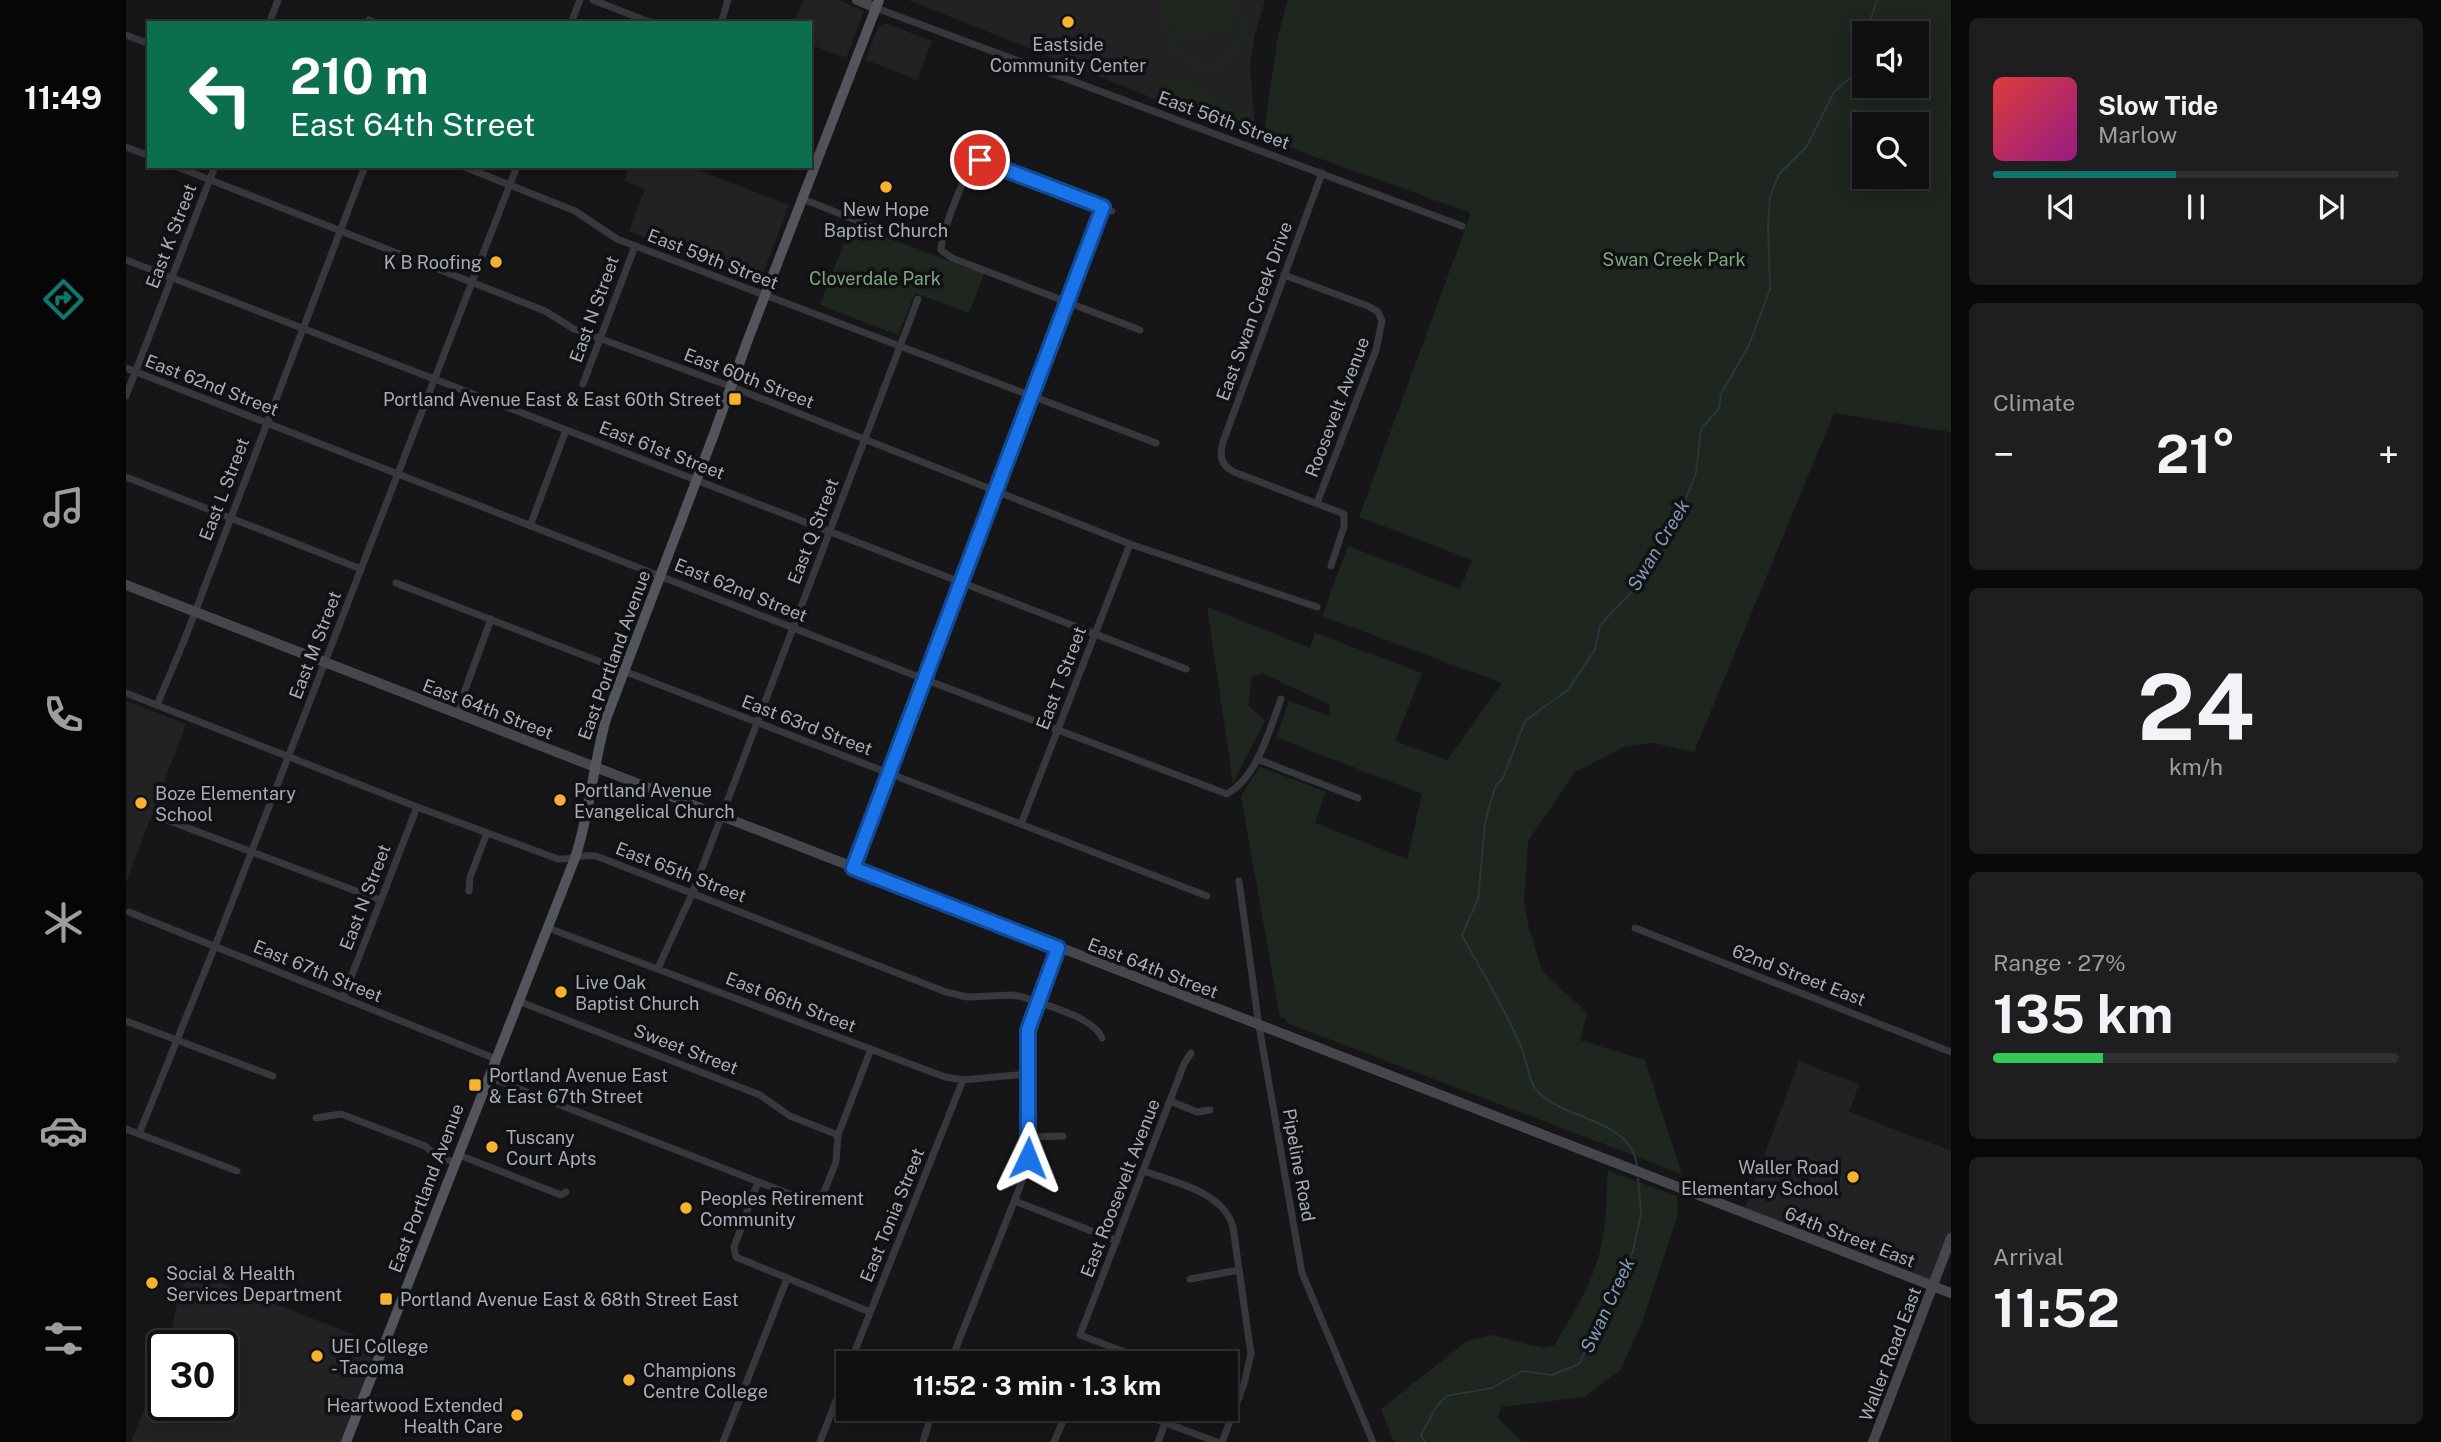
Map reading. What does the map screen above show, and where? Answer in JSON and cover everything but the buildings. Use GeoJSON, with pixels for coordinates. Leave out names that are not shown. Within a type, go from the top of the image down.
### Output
{"type":"FeatureCollection","features":[{"type":"Feature","properties":{"kind":"main road","name":"East Portland Avenue"},"geometry":{"type":"LineString","coordinates":[[346,1442],[575,858],[586,823],[606,719],[878,4]]}},
{"type":"Feature","properties":{"kind":"street"},"geometry":{"type":"LineString","coordinates":[[270,21],[278,0]]}},
{"type":"Feature","properties":{"kind":"street"},"geometry":{"type":"LineString","coordinates":[[572,21],[580,0]]}},
{"type":"Feature","properties":{"kind":"street"},"geometry":{"type":"LineString","coordinates":[[593,0],[647,21]]}},
{"type":"Feature","properties":{"kind":"street"},"geometry":{"type":"LineString","coordinates":[[722,21],[728,0]]}},
{"type":"Feature","properties":{"kind":"street","name":"East 56th Street"},"geometry":{"type":"LineString","coordinates":[[857,0],[878,4],[1462,226]]}},
{"type":"Feature","properties":{"kind":"street"},"geometry":{"type":"LineString","coordinates":[[126,35],[147,43]]}},
{"type":"Feature","properties":{"kind":"street"},"geometry":{"type":"LineString","coordinates":[[126,147],[147,155]]}},
{"type":"Feature","properties":{"kind":"street"},"geometry":{"type":"LineString","coordinates":[[1112,211],[986,162],[975,162],[945,232],[941,250],[952,258],[1140,330]]}},
{"type":"Feature","properties":{"kind":"street","name":"East 60th Street"},"geometry":{"type":"LineString","coordinates":[[180,168],[545,311],[574,329],[732,387],[1130,544],[1317,607]]}},
{"type":"Feature","properties":{"kind":"street","name":"East K Street"},"geometry":{"type":"LineString","coordinates":[[126,396],[214,168]]}},
{"type":"Feature","properties":{"kind":"street","name":"East L Street"},"geometry":{"type":"LineString","coordinates":[[157,705],[364,168]]}},
{"type":"Feature","properties":{"kind":"street","name":"East 59th Street"},"geometry":{"type":"LineString","coordinates":[[467,168],[575,211],[610,236],[635,246],[1156,443]]}},
{"type":"Feature","properties":{"kind":"street","name":"East M Street"},"geometry":{"type":"LineString","coordinates":[[139,1134],[178,1041],[516,168]]}},
{"type":"Feature","properties":{"kind":"street","name":"East Swan Creek Drive"},"geometry":{"type":"LineString","coordinates":[[1317,503],[1234,472],[1226,467],[1222,460],[1222,445],[1322,173]]}},
{"type":"Feature","properties":{"kind":"street"},"geometry":{"type":"LineString","coordinates":[[803,199],[873,227]]}},
{"type":"Feature","properties":{"kind":"street"},"geometry":{"type":"LineString","coordinates":[[853,868],[1103,207]]}},
{"type":"Feature","properties":{"kind":"street","name":"East N Street"},"geometry":{"type":"LineString","coordinates":[[583,384],[635,246]]}},
{"type":"Feature","properties":{"kind":"street","name":"East 61st Street"},"geometry":{"type":"LineString","coordinates":[[126,260],[1186,669]]}},
{"type":"Feature","properties":{"kind":"street","name":"Roosevelt Avenue"},"geometry":{"type":"LineString","coordinates":[[1284,275],[1368,306],[1378,312],[1382,321],[1376,350],[1317,503]]}},
{"type":"Feature","properties":{"kind":"street","name":"East Q Street"},"geometry":{"type":"LineString","coordinates":[[658,968],[692,894],[918,299]]}},
{"type":"Feature","properties":{"kind":"street","name":"East 62nd Street"},"geometry":{"type":"LineString","coordinates":[[126,368],[1227,794],[1247,778],[1257,759]]}},
{"type":"Feature","properties":{"kind":"street"},"geometry":{"type":"LineString","coordinates":[[530,526],[566,430]]}},
{"type":"Feature","properties":{"kind":"street"},"geometry":{"type":"LineString","coordinates":[[126,477],[361,569]]}},
{"type":"Feature","properties":{"kind":"street"},"geometry":{"type":"LineString","coordinates":[[1317,503],[1342,513],[1345,520],[1331,566]]}},
{"type":"Feature","properties":{"kind":"street","name":"East T Street"},"geometry":{"type":"LineString","coordinates":[[1021,824],[1130,544]]}},
{"type":"Feature","properties":{"kind":"street","name":"East 63rd Street"},"geometry":{"type":"LineString","coordinates":[[396,583],[1207,896]]}},
{"type":"Feature","properties":{"kind":"street","name":"East 64th Street"},"geometry":{"type":"LineString","coordinates":[[126,585],[1542,1136]]}},
{"type":"Feature","properties":{"kind":"street"},"geometry":{"type":"LineString","coordinates":[[459,715],[462,698],[491,619]]}},
{"type":"Feature","properties":{"kind":"street","name":"East 65th Street"},"geometry":{"type":"LineString","coordinates":[[126,693],[558,859],[596,856],[946,992],[967,997],[1018,995],[1088,1022],[1098,1029],[1102,1038]]}},
{"type":"Feature","properties":{"kind":"street"},"geometry":{"type":"LineString","coordinates":[[1281,699],[1257,759],[1358,798]]}},
{"type":"Feature","properties":{"kind":"street","name":"East N Street"},"geometry":{"type":"LineString","coordinates":[[343,998],[417,807]]}},
{"type":"Feature","properties":{"kind":"street"},"geometry":{"type":"LineString","coordinates":[[164,819],[380,900]]}},
{"type":"Feature","properties":{"kind":"street"},"geometry":{"type":"LineString","coordinates":[[469,891],[470,877],[487,833]]}},
{"type":"Feature","properties":{"kind":"street","name":"Pipeline Road"},"geometry":{"type":"LineString","coordinates":[[1239,881],[1259,1026],[1302,1273],[1373,1442]]}},
{"type":"Feature","properties":{"kind":"street","name":"East 67th Street"},"geometry":{"type":"LineString","coordinates":[[129,912],[496,1059]]}},
{"type":"Feature","properties":{"kind":"street","name":"East 66th Street"},"geometry":{"type":"LineString","coordinates":[[548,928],[945,1077],[963,1080],[1027,1074]]}},
{"type":"Feature","properties":{"kind":"street","name":"62nd Street East"},"geometry":{"type":"LineString","coordinates":[[1635,928],[1951,1052]]}},
{"type":"Feature","properties":{"kind":"street"},"geometry":{"type":"LineString","coordinates":[[955,1351],[1025,1174],[1029,1137],[1028,1030],[1058,948]]}},
{"type":"Feature","properties":{"kind":"street","name":"Sweet Street"},"geometry":{"type":"LineString","coordinates":[[518,1001],[760,1095],[790,1116],[838,1135]]}},
{"type":"Feature","properties":{"kind":"street"},"geometry":{"type":"LineString","coordinates":[[126,1021],[274,1076]]}},
{"type":"Feature","properties":{"kind":"street"},"geometry":{"type":"LineString","coordinates":[[488,1077],[813,1203],[818,1201],[824,1192],[836,1162],[838,1135],[871,1049]]}},
{"type":"Feature","properties":{"kind":"street","name":"East Roosevelt Avenue"},"geometry":{"type":"LineString","coordinates":[[1122,1351],[1080,1335],[1184,1064],[1191,1053]]}},
{"type":"Feature","properties":{"kind":"street","name":"East Tonia Street"},"geometry":{"type":"LineString","coordinates":[[855,1351],[963,1080]]}},
{"type":"Feature","properties":{"kind":"street"},"geometry":{"type":"LineString","coordinates":[[1170,1101],[1197,1112],[1210,1110]]}},
{"type":"Feature","properties":{"kind":"street"},"geometry":{"type":"LineString","coordinates":[[316,1118],[341,1114],[425,1146],[436,1155],[457,1159],[561,1195],[566,1192]]}},
{"type":"Feature","properties":{"kind":"street"},"geometry":{"type":"LineString","coordinates":[[126,1129],[237,1171]]}},
{"type":"Feature","properties":{"kind":"street"},"geometry":{"type":"LineString","coordinates":[[1029,1137],[1063,1136]]}},
{"type":"Feature","properties":{"kind":"street","name":"64th Street East"},"geometry":{"type":"LineString","coordinates":[[1542,1136],[1951,1293]]}},
{"type":"Feature","properties":{"kind":"street"},"geometry":{"type":"LineString","coordinates":[[1144,1171],[1205,1195],[1227,1210],[1233,1227],[1251,1354],[1240,1397],[1220,1442],[1160,1421]]}},
{"type":"Feature","properties":{"kind":"street"},"geometry":{"type":"LineString","coordinates":[[758,1182],[734,1247],[734,1254],[739,1259],[870,1312]]}},
{"type":"Feature","properties":{"kind":"street"},"geometry":{"type":"LineString","coordinates":[[1015,1201],[1117,1241]]}},
{"type":"Feature","properties":{"kind":"street","name":"Waller Road East"},"geometry":{"type":"LineString","coordinates":[[1873,1442],[1951,1238]]}},
{"type":"Feature","properties":{"kind":"street"},"geometry":{"type":"LineString","coordinates":[[1190,1279],[1239,1270]]}},
{"type":"Feature","properties":{"kind":"street"},"geometry":{"type":"LineString","coordinates":[[723,1442],[787,1279]]}},
{"type":"Feature","properties":{"kind":"street","name":"East Tonia Street"},"geometry":{"type":"LineString","coordinates":[[820,1442],[836,1400]]}},
{"type":"Feature","properties":{"kind":"street"},"geometry":{"type":"LineString","coordinates":[[923,1442],[929,1421]]}},
{"type":"Feature","properties":{"kind":"street"},"geometry":{"type":"LineString","coordinates":[[1054,1442],[1063,1421]]}},
{"type":"Feature","properties":{"kind":"street"},"geometry":{"type":"LineString","coordinates":[[1157,1442],[1165,1423]]}},
{"type":"Feature","properties":{"kind":"shaded area"},"geometry":{"type":"Polygon","coordinates":[[[803,0],[837,0],[864,11],[846,58],[812,46],[812,21],[795,21],[803,0]]]}},
{"type":"Feature","properties":{"kind":"shaded area"},"geometry":{"type":"Polygon","coordinates":[[[908,0],[1265,0],[1250,64],[1254,117],[1187,78],[1156,73],[1160,101],[908,0]]]}},
{"type":"Feature","properties":{"kind":"shaded area"},"geometry":{"type":"Polygon","coordinates":[[[885,23],[932,41],[917,80],[866,60],[878,27],[885,23]]]}},
{"type":"Feature","properties":{"kind":"shaded area"},"geometry":{"type":"Polygon","coordinates":[[[629,168],[693,168],[789,205],[760,281],[629,231],[645,189],[624,181],[629,168]]]}},
{"type":"Feature","properties":{"kind":"shaded area","name":"Boze Elementary School"},"geometry":{"type":"Polygon","coordinates":[[[126,701],[186,724],[126,883],[126,701]]]}},
{"type":"Feature","properties":{"kind":"shaded area","name":"Waller Road Elementary School"},"geometry":{"type":"Polygon","coordinates":[[[1799,1061],[1859,1084],[1849,1112],[1951,1151],[1951,1238],[1933,1286],[1743,1213],[1799,1061]]]}},
{"type":"Feature","properties":{"kind":"shaded area"},"geometry":{"type":"Polygon","coordinates":[[[188,1270],[383,1346],[346,1442],[131,1442],[147,1400],[147,1421],[238,1421],[238,1330],[172,1330],[188,1270]]]}},
{"type":"Feature","properties":{"kind":"green space"},"geometry":{"type":"Polygon","coordinates":[[[1161,0],[1169,0],[1174,39],[1182,52],[1190,58],[1208,62],[1226,55],[1232,48],[1237,30],[1233,0],[1240,0],[1245,32],[1237,54],[1219,67],[1208,69],[1186,65],[1177,58],[1168,43],[1161,0]]]}},
{"type":"Feature","properties":{"kind":"green space"},"geometry":{"type":"Polygon","coordinates":[[[1170,0],[1231,0],[1235,31],[1176,39],[1170,0]]]}},
{"type":"Feature","properties":{"kind":"green space","name":"Swan Creek Park"},"geometry":{"type":"Polygon","coordinates":[[[1288,0],[1951,0],[1951,432],[1834,413],[1694,752],[1653,743],[1624,747],[1575,772],[1528,841],[1524,903],[1543,972],[1587,1013],[1580,1040],[1645,1060],[1682,1174],[1287,1023],[1286,1019],[1280,1017],[1241,796],[1260,767],[1326,792],[1315,823],[1407,859],[1422,794],[1276,737],[1289,701],[1329,716],[1330,705],[1262,673],[1252,677],[1248,705],[1265,721],[1233,783],[1207,607],[1310,648],[1315,633],[1422,673],[1395,741],[1447,760],[1502,683],[1322,616],[1348,546],[1460,589],[1472,560],[1359,517],[1471,213],[1263,138],[1278,35],[1288,0]]]}},
{"type":"Feature","properties":{"kind":"green space"},"geometry":{"type":"Polygon","coordinates":[[[1156,73],[1187,78],[1254,117],[1254,136],[1160,101],[1156,73]]]}},
{"type":"Feature","properties":{"kind":"green space","name":"Cloverdale Park"},"geometry":{"type":"Polygon","coordinates":[[[851,224],[984,274],[969,313],[915,293],[898,335],[820,305],[851,224]]]}},
{"type":"Feature","properties":{"kind":"green space"},"geometry":{"type":"Polygon","coordinates":[[[1608,1171],[1677,1196],[1678,1214],[1643,1320],[1621,1369],[1584,1397],[1501,1407],[1498,1418],[1522,1442],[1394,1442],[1381,1409],[1467,1341],[1492,1335],[1543,1348],[1554,1345],[1577,1307],[1596,1265],[1604,1228],[1608,1171]]]}},
{"type":"Feature","properties":{"kind":"waterway","name":"Swan Creek"},"geometry":{"type":"LineString","coordinates":[[1870,21],[1877,0]]}},
{"type":"Feature","properties":{"kind":"waterway","name":"Swan Creek"},"geometry":{"type":"LineString","coordinates":[[1637,1166],[1633,1151],[1624,1139],[1597,1122],[1551,1102],[1539,1093],[1531,1079],[1516,1034],[1462,935],[1478,899],[1485,823],[1495,787],[1503,778],[1525,721],[1569,689],[1595,650],[1600,625],[1640,583],[1646,557],[1684,503],[1696,473],[1701,429],[1719,408],[1721,394],[1749,345],[1770,289],[1770,197],[1779,174],[1807,146],[1834,92],[1852,76]]}},
{"type":"Feature","properties":{"kind":"waterway","name":"Swan Creek"},"geometry":{"type":"LineString","coordinates":[[1425,1442],[1421,1435],[1437,1406],[1446,1396],[1492,1388],[1522,1371],[1552,1375],[1579,1364],[1633,1251],[1641,1213],[1638,1179]]}},
{"type":"Feature","properties":{"kind":"place","name":"Eastside Community Center"},"geometry":{"type":"Point","coordinates":[1068,22]}},
{"type":"Feature","properties":{"kind":"place","name":"New Hope Baptist Church"},"geometry":{"type":"Point","coordinates":[886,187]}},
{"type":"Feature","properties":{"kind":"place","name":"K B Roofing"},"geometry":{"type":"Point","coordinates":[496,262]}},
{"type":"Feature","properties":{"kind":"place","name":"Portland Avenue East & East 60th Street"},"geometry":{"type":"Point","coordinates":[735,399]}},
{"type":"Feature","properties":{"kind":"place","name":"Portland Avenue Evangelical Church"},"geometry":{"type":"Point","coordinates":[560,800]}},
{"type":"Feature","properties":{"kind":"place","name":"Boze Elementary School"},"geometry":{"type":"Point","coordinates":[141,803]}},
{"type":"Feature","properties":{"kind":"place","name":"Live Oak Baptist Church"},"geometry":{"type":"Point","coordinates":[561,992]}},
{"type":"Feature","properties":{"kind":"place","name":"Portland Avenue East & East 67th Street"},"geometry":{"type":"Point","coordinates":[475,1085]}},
{"type":"Feature","properties":{"kind":"place","name":"Tuscany Court Apts"},"geometry":{"type":"Point","coordinates":[492,1147]}},
{"type":"Feature","properties":{"kind":"place","name":"Waller Road Elementary School"},"geometry":{"type":"Point","coordinates":[1853,1177]}},
{"type":"Feature","properties":{"kind":"place","name":"Peoples Retirement Community"},"geometry":{"type":"Point","coordinates":[686,1208]}},
{"type":"Feature","properties":{"kind":"place","name":"Social & Health Services Department"},"geometry":{"type":"Point","coordinates":[152,1283]}},
{"type":"Feature","properties":{"kind":"place","name":"Portland Avenue East & 68th Street East"},"geometry":{"type":"Point","coordinates":[386,1299]}},
{"type":"Feature","properties":{"kind":"place","name":"UEI College - Tacoma"},"geometry":{"type":"Point","coordinates":[317,1356]}},
{"type":"Feature","properties":{"kind":"place","name":"Champions Centre College"},"geometry":{"type":"Point","coordinates":[629,1380]}},
{"type":"Feature","properties":{"kind":"place","name":"Heartwood Extended Health Care"},"geometry":{"type":"Point","coordinates":[517,1415]}},
{"type":"Feature","properties":{"kind":"route"},"geometry":{"type":"LineString","coordinates":[[980,160],[1103,207],[853,868],[1058,948],[1028,1030],[1028,1158]]}}]}
